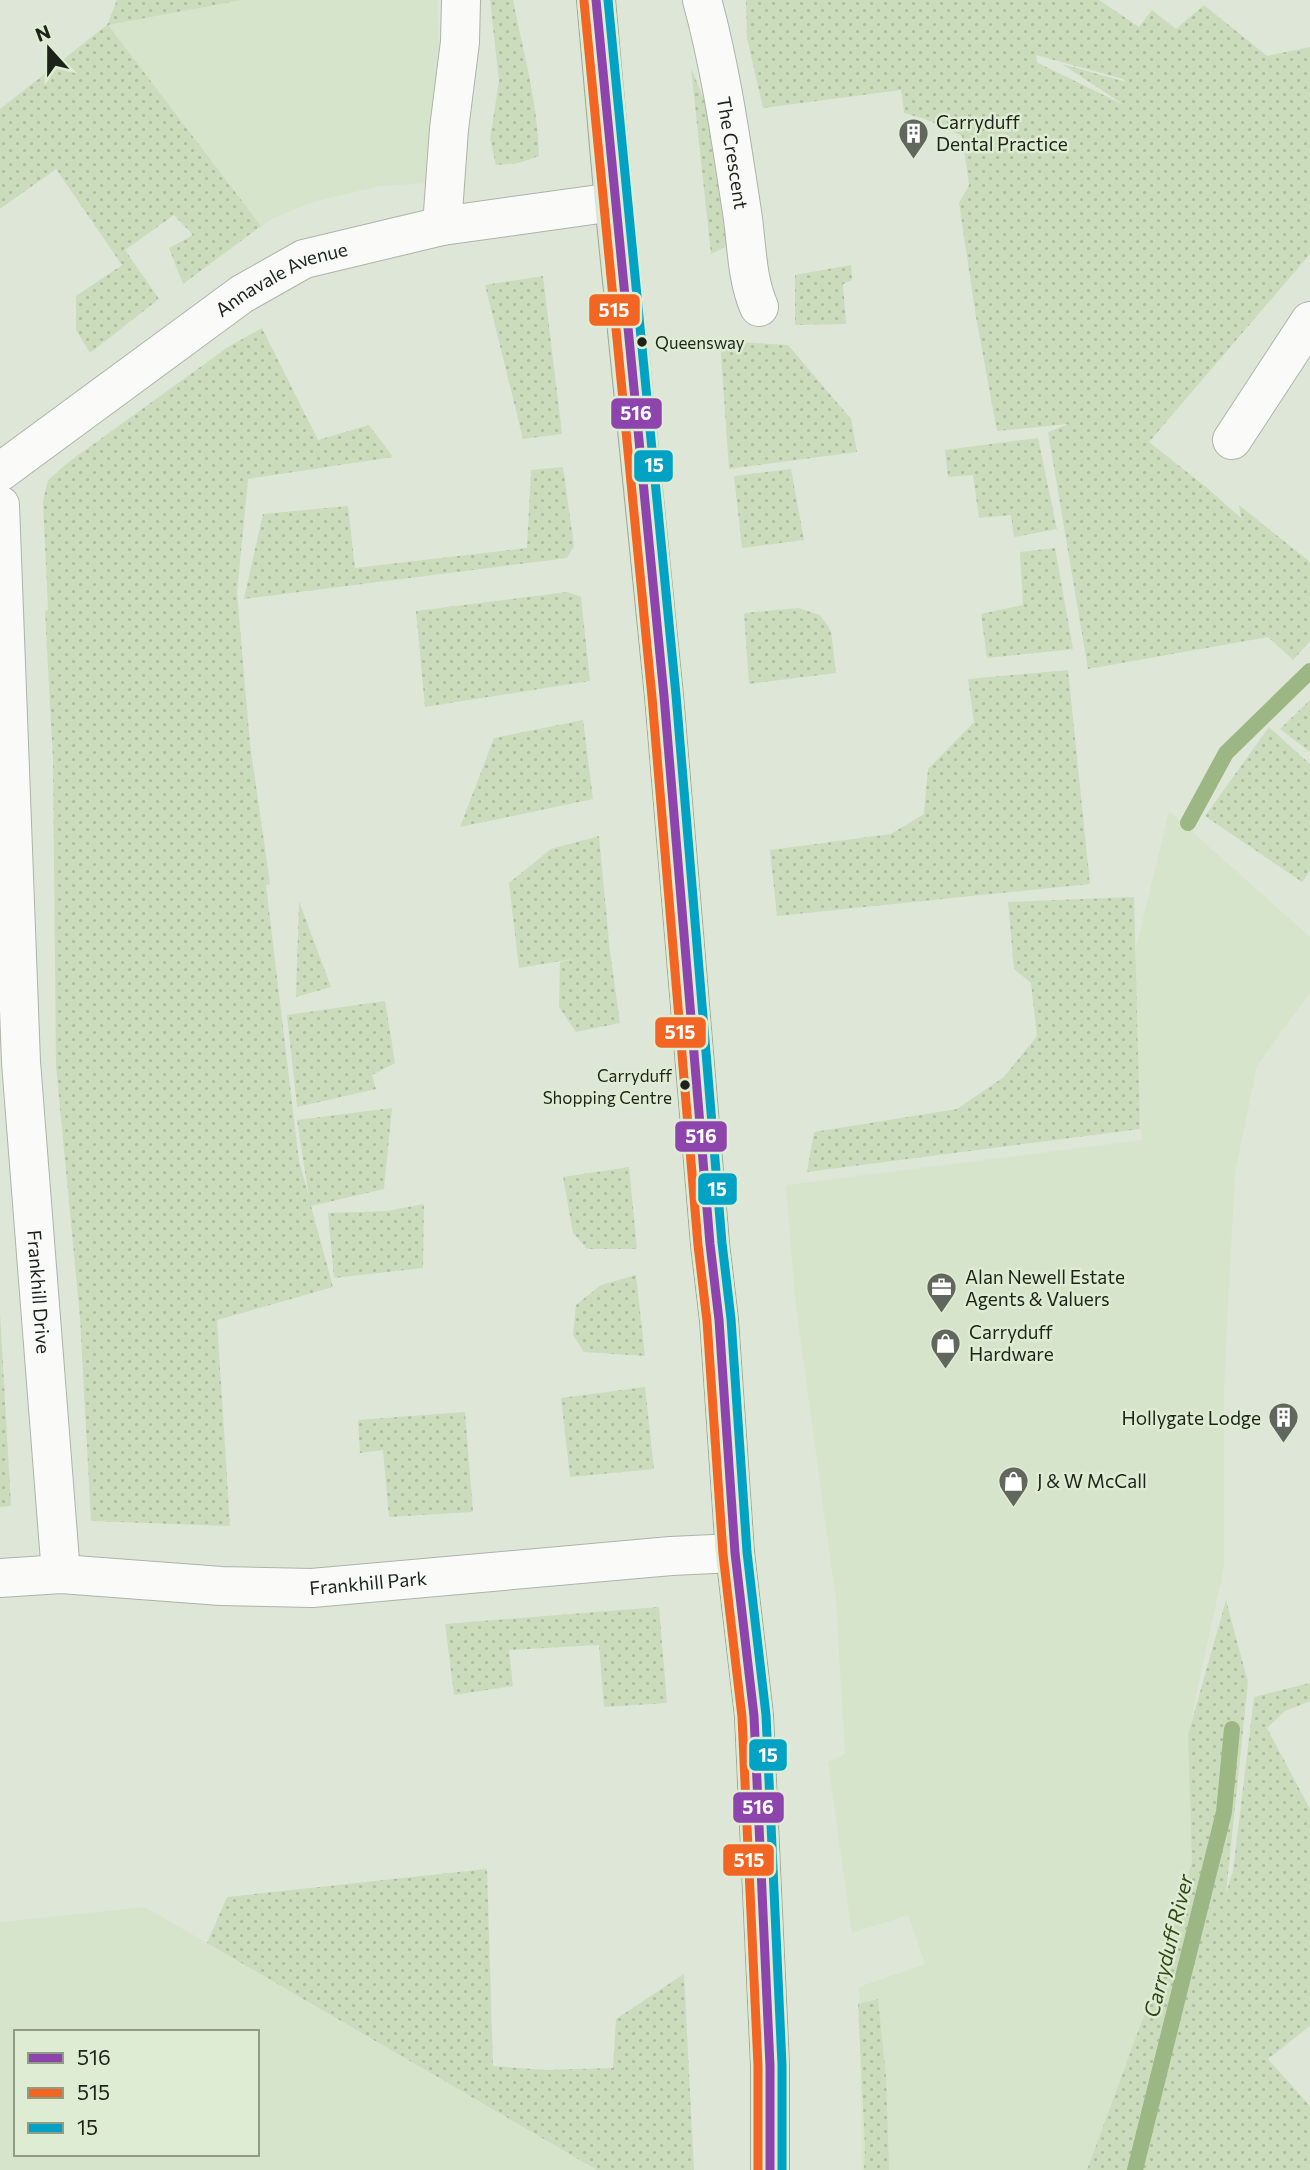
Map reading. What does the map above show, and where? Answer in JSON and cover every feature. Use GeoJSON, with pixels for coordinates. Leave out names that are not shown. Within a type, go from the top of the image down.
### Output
{"type":"FeatureCollection","features":[{"type":"Feature","properties":{"kind":"highway"},"geometry":{"type":"LineString","coordinates":[[596,0],[663,684],[709,1231],[719,1320],[735,1553],[755,1724],[769,2066],[770,2170]]}},
{"type":"Feature","properties":{"kind":"street"},"geometry":{"type":"LineString","coordinates":[[442,226],[449,129],[460,42],[461,0]]}},
{"type":"Feature","properties":{"kind":"street","name":"The Crescent"},"geometry":{"type":"LineString","coordinates":[[702,0],[728,123],[747,243],[750,289],[758,307]]}},
{"type":"Feature","properties":{"kind":"street","name":"Annavale Avenue"},"geometry":{"type":"LineString","coordinates":[[0,472],[242,294],[304,259],[442,226],[614,202]]}},
{"type":"Feature","properties":{"kind":"street"},"geometry":{"type":"LineString","coordinates":[[1232,440],[1310,321]]}},
{"type":"Feature","properties":{"kind":"street","name":"Frankhill Drive"},"geometry":{"type":"LineString","coordinates":[[0,505],[21,1062],[61,1574]]}},
{"type":"Feature","properties":{"kind":"street","name":"Frankhill Park"},"geometry":{"type":"LineString","coordinates":[[0,1578],[61,1574],[221,1586],[312,1588],[671,1556],[735,1553]]}},
{"type":"Feature","properties":{"kind":"shaded area"},"geometry":{"type":"Polygon","coordinates":[[[117,0],[242,0],[108,25],[261,226],[183,284],[169,248],[193,235],[174,215],[125,250],[159,299],[90,353],[76,330],[76,296],[122,265],[56,169],[0,209],[0,109],[107,25],[117,0]]]}},
{"type":"Feature","properties":{"kind":"shaded area"},"geometry":{"type":"Polygon","coordinates":[[[242,0],[437,0],[446,182],[380,186],[313,202],[261,226],[107,25],[242,0]]]}},
{"type":"Feature","properties":{"kind":"shaded area"},"geometry":{"type":"Polygon","coordinates":[[[490,0],[513,0],[533,97],[539,156],[519,163],[496,165],[490,139],[499,81],[490,0]]]}},
{"type":"Feature","properties":{"kind":"shaded area"},"geometry":{"type":"Polygon","coordinates":[[[746,0],[1099,0],[1139,27],[1152,10],[1176,29],[1204,5],[1267,56],[1310,47],[1310,254],[1149,442],[1241,518],[1239,505],[1310,562],[1310,641],[1293,660],[1268,637],[1088,669],[1048,432],[1069,424],[997,431],[959,203],[969,185],[962,136],[925,119],[904,113],[901,90],[763,108],[747,38],[746,0]],[[1036,55],[1038,66],[1038,63],[1124,105],[1062,64],[1126,82],[1036,55]]]}},
{"type":"Feature","properties":{"kind":"shaded area"},"geometry":{"type":"Polygon","coordinates":[[[691,68],[712,119],[733,243],[711,254],[691,68]]]}},
{"type":"Feature","properties":{"kind":"shaded area"},"geometry":{"type":"Polygon","coordinates":[[[851,265],[852,280],[843,284],[846,324],[795,325],[795,275],[851,265]]]}},
{"type":"Feature","properties":{"kind":"shaded area"},"geometry":{"type":"Polygon","coordinates":[[[543,276],[562,434],[523,439],[485,285],[543,276]]]}},
{"type":"Feature","properties":{"kind":"shaded area"},"geometry":{"type":"Polygon","coordinates":[[[262,328],[318,440],[369,425],[393,457],[248,479],[237,593],[250,744],[270,884],[266,885],[299,1161],[309,1197],[297,1120],[392,1108],[384,1189],[311,1206],[333,1287],[217,1320],[230,1526],[91,1521],[80,1317],[56,1066],[53,760],[45,611],[48,610],[43,501],[48,480],[70,461],[228,347],[262,328]]]}},
{"type":"Feature","properties":{"kind":"shaded area"},"geometry":{"type":"Polygon","coordinates":[[[720,341],[788,345],[851,419],[857,452],[729,469],[720,341]]]}},
{"type":"Feature","properties":{"kind":"shaded area"},"geometry":{"type":"Polygon","coordinates":[[[1038,438],[1057,529],[1014,537],[1011,515],[979,518],[973,475],[948,477],[945,450],[1038,438]]]}},
{"type":"Feature","properties":{"kind":"shaded area"},"geometry":{"type":"Polygon","coordinates":[[[563,467],[574,546],[567,558],[244,599],[263,514],[348,506],[355,568],[527,548],[531,470],[563,467]]]}},
{"type":"Feature","properties":{"kind":"shaded area"},"geometry":{"type":"Polygon","coordinates":[[[791,469],[804,540],[742,548],[734,476],[791,469]]]}},
{"type":"Feature","properties":{"kind":"shaded area"},"geometry":{"type":"Polygon","coordinates":[[[1055,548],[1073,649],[987,658],[981,614],[1023,605],[1020,552],[1055,548]]]}},
{"type":"Feature","properties":{"kind":"shaded area"},"geometry":{"type":"Polygon","coordinates":[[[567,592],[581,597],[590,681],[425,707],[416,611],[567,592]]]}},
{"type":"Feature","properties":{"kind":"shaded area"},"geometry":{"type":"Polygon","coordinates":[[[799,608],[820,615],[831,631],[836,673],[749,684],[744,613],[799,608]]]}},
{"type":"Feature","properties":{"kind":"shaded area"},"geometry":{"type":"Polygon","coordinates":[[[1068,670],[1090,884],[777,916],[770,850],[891,834],[924,814],[928,769],[974,722],[968,679],[1068,670]]]}},
{"type":"Feature","properties":{"kind":"shaded area"},"geometry":{"type":"Polygon","coordinates":[[[1310,700],[1310,752],[1280,729],[1310,700]]]}},
{"type":"Feature","properties":{"kind":"shaded area"},"geometry":{"type":"Polygon","coordinates":[[[583,720],[593,799],[460,827],[494,738],[583,720]]]}},
{"type":"Feature","properties":{"kind":"shaded area"},"geometry":{"type":"Polygon","coordinates":[[[1269,727],[1310,764],[1310,871],[1302,882],[1205,816],[1269,727]]]}},
{"type":"Feature","properties":{"kind":"shaded area"},"geometry":{"type":"Polygon","coordinates":[[[1169,811],[1310,937],[1310,993],[1257,1066],[1235,1173],[1224,1386],[1224,1567],[1192,1714],[1192,1861],[1164,1961],[1087,2170],[862,2170],[859,1987],[925,1964],[908,1915],[852,1933],[828,1762],[845,1754],[836,1601],[795,1299],[786,1185],[1142,1140],[1133,1016],[1136,948],[1169,811]]]}},
{"type":"Feature","properties":{"kind":"shaded area"},"geometry":{"type":"Polygon","coordinates":[[[599,836],[620,1023],[576,1032],[559,1007],[560,962],[573,959],[519,968],[509,883],[551,849],[599,836]]]}},
{"type":"Feature","properties":{"kind":"shaded area"},"geometry":{"type":"Polygon","coordinates":[[[1134,897],[1140,1129],[807,1172],[814,1132],[957,1109],[1004,1077],[1037,1036],[1031,983],[1014,969],[1008,902],[1134,897]]]}},
{"type":"Feature","properties":{"kind":"shaded area"},"geometry":{"type":"Polygon","coordinates":[[[299,901],[331,987],[296,997],[299,901]]]}},
{"type":"Feature","properties":{"kind":"shaded area"},"geometry":{"type":"Polygon","coordinates":[[[385,1001],[395,1063],[372,1075],[376,1089],[297,1107],[287,1015],[385,1001]]]}},
{"type":"Feature","properties":{"kind":"shaded area"},"geometry":{"type":"Polygon","coordinates":[[[629,1167],[637,1249],[587,1249],[573,1233],[563,1177],[629,1167]]]}},
{"type":"Feature","properties":{"kind":"shaded area"},"geometry":{"type":"Polygon","coordinates":[[[424,1204],[423,1268],[334,1278],[328,1213],[387,1211],[424,1204]]]}},
{"type":"Feature","properties":{"kind":"shaded area"},"geometry":{"type":"Polygon","coordinates":[[[636,1275],[645,1356],[584,1352],[573,1335],[576,1305],[601,1285],[636,1275]]]}},
{"type":"Feature","properties":{"kind":"shaded area"},"geometry":{"type":"Polygon","coordinates":[[[0,1312],[11,1506],[0,1507],[0,1312]]]}},
{"type":"Feature","properties":{"kind":"shaded area"},"geometry":{"type":"Polygon","coordinates":[[[645,1387],[654,1469],[570,1477],[561,1398],[645,1387]]]}},
{"type":"Feature","properties":{"kind":"shaded area"},"geometry":{"type":"Polygon","coordinates":[[[465,1412],[473,1512],[389,1517],[383,1450],[360,1453],[358,1420],[465,1412]]]}},
{"type":"Feature","properties":{"kind":"shaded area"},"geometry":{"type":"Polygon","coordinates":[[[1226,1600],[1248,1682],[1226,1893],[1233,1871],[1254,1697],[1310,1683],[1310,1701],[1285,1711],[1267,1728],[1310,1809],[1310,2026],[1268,2059],[1310,2106],[1310,2170],[1087,2170],[1164,1961],[1192,1861],[1188,1735],[1226,1600]]]}},
{"type":"Feature","properties":{"kind":"shaded area"},"geometry":{"type":"Polygon","coordinates":[[[659,1607],[667,1703],[604,1707],[599,1645],[509,1650],[513,1686],[454,1695],[445,1624],[659,1607]]]}},
{"type":"Feature","properties":{"kind":"shaded area"},"geometry":{"type":"Polygon","coordinates":[[[487,1869],[493,2066],[546,2070],[613,2068],[616,2019],[684,1974],[694,2170],[597,2170],[207,1943],[227,1897],[487,1869]]]}},
{"type":"Feature","properties":{"kind":"shaded area"},"geometry":{"type":"Polygon","coordinates":[[[145,1907],[597,2170],[0,2170],[0,1922],[145,1907]]]}},
{"type":"Feature","properties":{"kind":"shaded area"},"geometry":{"type":"Polygon","coordinates":[[[878,1999],[886,2076],[889,2170],[864,2170],[858,2004],[878,1999]]]}},
{"type":"Feature","properties":{"kind":"waterway","name":"Carryduff River"},"geometry":{"type":"LineString","coordinates":[[1188,823],[1226,753],[1310,671]]}},
{"type":"Feature","properties":{"kind":"waterway","name":"Carryduff River"},"geometry":{"type":"LineString","coordinates":[[1135,2170],[1224,1812],[1232,1729]]}},
{"type":"Feature","properties":{"kind":"transit line","name":"516"},"geometry":{"type":"LineString","coordinates":[[596,0],[664,696],[710,1244],[719,1320],[735,1553],[754,1716],[770,2066],[770,2170]]}},
{"type":"Feature","properties":{"kind":"transit line","name":"15"},"geometry":{"type":"LineString","coordinates":[[608,0],[676,695],[722,1243],[731,1319],[747,1552],[766,1715],[782,2065],[782,2170]]}},
{"type":"Feature","properties":{"kind":"transit line","name":"515"},"geometry":{"type":"LineString","coordinates":[[584,1],[652,697],[698,1245],[707,1321],[723,1554],[742,1717],[758,2066],[758,2170]]}},
{"type":"Feature","properties":{"kind":"place","name":"Carryduff Dental Practice"},"geometry":{"type":"Point","coordinates":[913,160]}},
{"type":"Feature","properties":{"kind":"place","name":"Queensway"},"geometry":{"type":"Point","coordinates":[642,342]}},
{"type":"Feature","properties":{"kind":"place","name":"Carryduff Shopping Centre"},"geometry":{"type":"Point","coordinates":[685,1085]}},
{"type":"Feature","properties":{"kind":"place","name":"Alan Newell Estate Agents & Valuers"},"geometry":{"type":"Point","coordinates":[942,1315]}},
{"type":"Feature","properties":{"kind":"place","name":"Carryduff Hardware"},"geometry":{"type":"Point","coordinates":[946,1370]}},
{"type":"Feature","properties":{"kind":"place","name":"Hollygate Lodge"},"geometry":{"type":"Point","coordinates":[1284,1445]}},
{"type":"Feature","properties":{"kind":"place","name":"J & W McCall"},"geometry":{"type":"Point","coordinates":[1014,1508]}}]}
